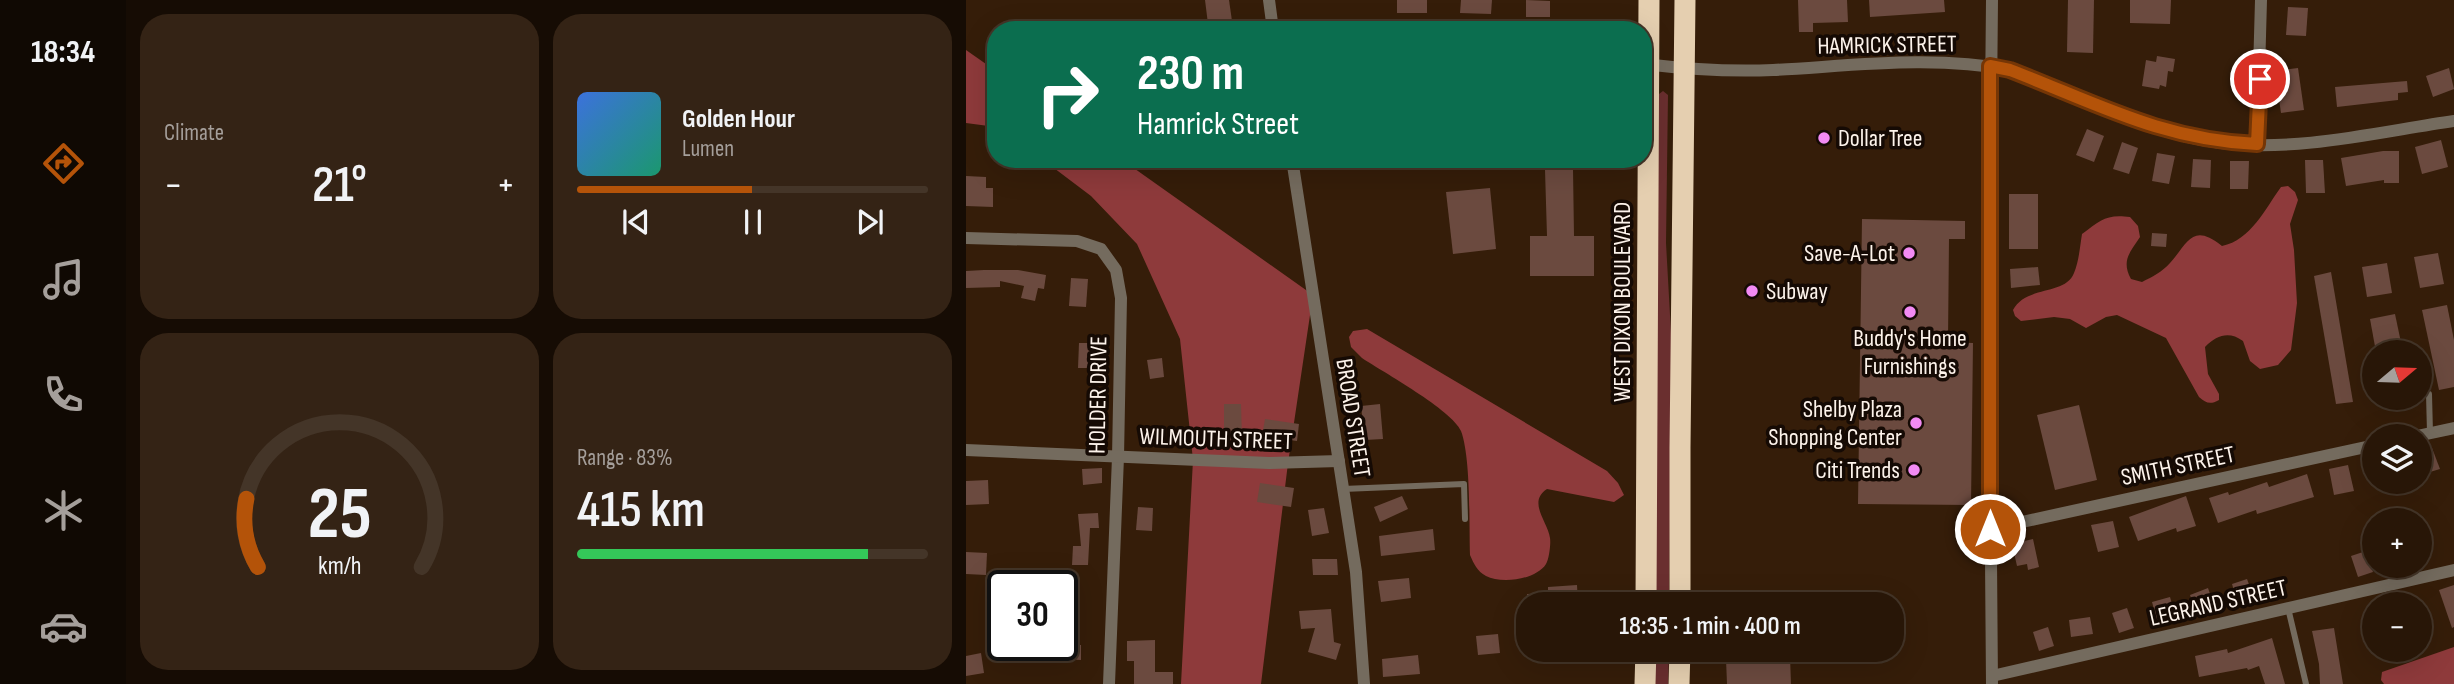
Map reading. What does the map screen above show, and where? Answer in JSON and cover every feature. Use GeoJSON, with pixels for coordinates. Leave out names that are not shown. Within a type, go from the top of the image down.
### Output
{"type":"FeatureCollection","features":[{"type":"Feature","properties":{"kind":"highway","name":"WEST DIXON BOULEVARD"},"geometry":{"type":"LineString","coordinates":[[1648,21],[1649,0]]}},
{"type":"Feature","properties":{"kind":"highway"},"geometry":{"type":"LineString","coordinates":[[1680,592],[1685,0]]}},
{"type":"Feature","properties":{"kind":"highway","name":"WEST DIXON BOULEVARD"},"geometry":{"type":"LineString","coordinates":[[1646,592],[1649,297],[1647,168]]}},
{"type":"Feature","properties":{"kind":"highway"},"geometry":{"type":"LineString","coordinates":[[1645,684],[1646,662]]}},
{"type":"Feature","properties":{"kind":"highway"},"geometry":{"type":"LineString","coordinates":[[1679,662],[1679,684]]}},
{"type":"Feature","properties":{"kind":"street"},"geometry":{"type":"LineString","coordinates":[[1269,0],[1272,21]]}},
{"type":"Feature","properties":{"kind":"street"},"geometry":{"type":"LineString","coordinates":[[1992,0],[1992,680]]}},
{"type":"Feature","properties":{"kind":"street"},"geometry":{"type":"LineString","coordinates":[[2257,144],[2261,0]]}},
{"type":"Feature","properties":{"kind":"street","name":"HAMRICK STREET"},"geometry":{"type":"LineString","coordinates":[[1652,66],[1769,70],[1941,63],[1990,66],[2028,77],[2155,128],[2221,143],[2329,140],[2454,121]]}},
{"type":"Feature","properties":{"kind":"street","name":"BROAD STREET"},"geometry":{"type":"LineString","coordinates":[[1293,168],[1356,572],[1364,684]]}},
{"type":"Feature","properties":{"kind":"street","name":"HOLDER DRIVE"},"geometry":{"type":"LineString","coordinates":[[966,238],[1077,241],[1101,249],[1116,270],[1121,298],[1109,684]]}},
{"type":"Feature","properties":{"kind":"street"},"geometry":{"type":"LineString","coordinates":[[2432,433],[2454,428]]}},
{"type":"Feature","properties":{"kind":"street","name":"SMITH STREET"},"geometry":{"type":"LineString","coordinates":[[1990,529],[2362,448]]}},
{"type":"Feature","properties":{"kind":"street","name":"WILMOUTH STREET"},"geometry":{"type":"LineString","coordinates":[[966,450],[1269,463],[1339,461]]}},
{"type":"Feature","properties":{"kind":"street","name":"LEGRAND STREET"},"geometry":{"type":"LineString","coordinates":[[1992,680],[2454,570]]}},
{"type":"Feature","properties":{"kind":"lane"},"geometry":{"type":"LineString","coordinates":[[1343,489],[1464,484],[1465,519]]}},
{"type":"Feature","properties":{"kind":"lane"},"geometry":{"type":"LineString","coordinates":[[2288,608],[2306,684]]}},
{"type":"Feature","properties":{"kind":"shaded area"},"geometry":{"type":"Polygon","coordinates":[[[966,50],[987,65],[987,126],[966,123],[966,50]]]}},
{"type":"Feature","properties":{"kind":"shaded area"},"geometry":{"type":"Polygon","coordinates":[[[1663,91],[1668,95],[1666,243],[1672,351],[1669,592],[1651,592],[1659,94],[1663,91]]]}},
{"type":"Feature","properties":{"kind":"shaded area"},"geometry":{"type":"Polygon","coordinates":[[[1054,168],[1134,168],[1313,295],[1288,463],[1261,684],[1181,684],[1193,460],[1180,339],[1137,244],[1091,196],[1054,168]]]}},
{"type":"Feature","properties":{"kind":"shaded area"},"geometry":{"type":"Polygon","coordinates":[[[2288,186],[2295,192],[2298,200],[2290,224],[2297,303],[2291,350],[2278,365],[2260,369],[2250,361],[2243,341],[2228,335],[2214,340],[2205,347],[2208,374],[2219,394],[2219,400],[2216,402],[2208,403],[2199,397],[2166,338],[2117,315],[2106,317],[2086,328],[2070,319],[2054,317],[2021,321],[2015,316],[2013,310],[2019,302],[2069,280],[2077,264],[2082,234],[2104,219],[2115,216],[2130,217],[2138,226],[2140,237],[2128,257],[2127,267],[2131,279],[2142,282],[2167,266],[2192,238],[2204,236],[2222,246],[2232,243],[2256,222],[2281,187],[2288,186]]]}},
{"type":"Feature","properties":{"kind":"shaded area"},"geometry":{"type":"Polygon","coordinates":[[[1367,329],[1607,471],[1624,495],[1614,502],[1547,489],[1539,500],[1540,512],[1550,538],[1546,564],[1535,574],[1518,579],[1500,580],[1483,574],[1470,555],[1468,474],[1461,431],[1455,422],[1431,402],[1362,358],[1351,347],[1349,337],[1353,331],[1367,329]]]}},
{"type":"Feature","properties":{"kind":"shaded area"},"geometry":{"type":"Polygon","coordinates":[[[2454,647],[2454,684],[2384,684],[2381,680],[2382,672],[2411,662],[2432,662],[2432,655],[2454,647]]]}},
{"type":"Feature","properties":{"kind":"shaded area"},"geometry":{"type":"Polygon","coordinates":[[[1651,662],[1669,662],[1668,684],[1650,684],[1651,662]]]}},
{"type":"Feature","properties":{"kind":"building"},"geometry":{"type":"Polygon","coordinates":[[[1205,0],[1229,0],[1232,21],[1208,21],[1205,0]]]}},
{"type":"Feature","properties":{"kind":"building"},"geometry":{"type":"Polygon","coordinates":[[[1397,0],[1427,0],[1427,13],[1397,13],[1397,0]]]}},
{"type":"Feature","properties":{"kind":"building"},"geometry":{"type":"Polygon","coordinates":[[[1461,0],[1492,0],[1491,14],[1460,13],[1461,0]]]}},
{"type":"Feature","properties":{"kind":"building"},"geometry":{"type":"Polygon","coordinates":[[[1526,0],[1550,1],[1550,17],[1526,17],[1526,0]]]}},
{"type":"Feature","properties":{"kind":"building"},"geometry":{"type":"Polygon","coordinates":[[[1798,0],[1847,0],[1848,22],[1813,23],[1813,32],[1799,32],[1798,0]]]}},
{"type":"Feature","properties":{"kind":"building"},"geometry":{"type":"Polygon","coordinates":[[[1869,0],[1944,0],[1945,12],[1870,17],[1869,0]]]}},
{"type":"Feature","properties":{"kind":"building"},"geometry":{"type":"Polygon","coordinates":[[[2068,0],[2094,0],[2093,53],[2067,52],[2068,0]]]}},
{"type":"Feature","properties":{"kind":"building"},"geometry":{"type":"Polygon","coordinates":[[[2130,0],[2171,0],[2170,24],[2130,23],[2130,0]]]}},
{"type":"Feature","properties":{"kind":"building"},"geometry":{"type":"Polygon","coordinates":[[[2288,7],[2308,8],[2306,36],[2286,35],[2288,7]]]}},
{"type":"Feature","properties":{"kind":"building"},"geometry":{"type":"Polygon","coordinates":[[[2157,56],[2175,59],[2173,72],[2168,71],[2166,87],[2160,85],[2159,89],[2142,86],[2146,60],[2156,62],[2157,56]]]}},
{"type":"Feature","properties":{"kind":"building"},"geometry":{"type":"Polygon","coordinates":[[[2298,68],[2304,110],[2281,113],[2275,71],[2298,68]]]}},
{"type":"Feature","properties":{"kind":"building"},"geometry":{"type":"Polygon","coordinates":[[[2449,68],[2454,89],[2433,97],[2426,76],[2449,68]]]}},
{"type":"Feature","properties":{"kind":"building"},"geometry":{"type":"Polygon","coordinates":[[[2407,81],[2408,92],[2398,93],[2398,100],[2337,107],[2335,87],[2407,81]]]}},
{"type":"Feature","properties":{"kind":"building"},"geometry":{"type":"Polygon","coordinates":[[[2087,129],[2104,136],[2094,162],[2076,155],[2087,129]]]}},
{"type":"Feature","properties":{"kind":"building"},"geometry":{"type":"Polygon","coordinates":[[[2441,140],[2448,167],[2422,174],[2415,147],[2441,140]]]}},
{"type":"Feature","properties":{"kind":"building"},"geometry":{"type":"Polygon","coordinates":[[[2122,142],[2138,148],[2129,174],[2113,169],[2122,142]]]}},
{"type":"Feature","properties":{"kind":"building"},"geometry":{"type":"Polygon","coordinates":[[[2399,151],[2399,183],[2384,183],[2384,180],[2346,186],[2341,158],[2399,151]]]}},
{"type":"Feature","properties":{"kind":"building"},"geometry":{"type":"Polygon","coordinates":[[[2157,153],[2175,156],[2169,184],[2152,181],[2157,153]]]}},
{"type":"Feature","properties":{"kind":"building"},"geometry":{"type":"Polygon","coordinates":[[[2193,159],[2211,160],[2210,188],[2191,187],[2193,159]]]}},
{"type":"Feature","properties":{"kind":"building"},"geometry":{"type":"Polygon","coordinates":[[[2305,160],[2323,160],[2325,193],[2306,193],[2305,160]]]}},
{"type":"Feature","properties":{"kind":"building"},"geometry":{"type":"Polygon","coordinates":[[[2230,161],[2249,161],[2248,189],[2230,189],[2230,161]]]}},
{"type":"Feature","properties":{"kind":"building"},"geometry":{"type":"Polygon","coordinates":[[[1573,169],[1574,236],[1594,236],[1594,276],[1530,276],[1530,236],[1547,236],[1545,170],[1573,169]]]}},
{"type":"Feature","properties":{"kind":"building"},"geometry":{"type":"Polygon","coordinates":[[[966,176],[986,177],[986,188],[993,188],[993,207],[966,206],[966,176]]]}},
{"type":"Feature","properties":{"kind":"building"},"geometry":{"type":"Polygon","coordinates":[[[1490,188],[1496,249],[1453,254],[1446,192],[1490,188]]]}},
{"type":"Feature","properties":{"kind":"building"},"geometry":{"type":"Polygon","coordinates":[[[2009,194],[2038,194],[2038,249],[2009,249],[2009,194]]]}},
{"type":"Feature","properties":{"kind":"building","name":"Shelby Plaza Shopping Center"},"geometry":{"type":"Polygon","coordinates":[[[1862,219],[1965,221],[1965,239],[1949,239],[1948,342],[1973,343],[1971,505],[1858,504],[1862,219]]]}},
{"type":"Feature","properties":{"kind":"building"},"geometry":{"type":"Polygon","coordinates":[[[2152,233],[2167,234],[2166,247],[2151,246],[2152,233]]]}},
{"type":"Feature","properties":{"kind":"building"},"geometry":{"type":"Polygon","coordinates":[[[2438,253],[2444,284],[2420,288],[2414,257],[2438,253]]]}},
{"type":"Feature","properties":{"kind":"building"},"geometry":{"type":"Polygon","coordinates":[[[2387,263],[2392,293],[2367,297],[2362,267],[2387,263]]]}},
{"type":"Feature","properties":{"kind":"building"},"geometry":{"type":"Polygon","coordinates":[[[2038,267],[2040,285],[2011,288],[2010,269],[2038,267]]]}},
{"type":"Feature","properties":{"kind":"building"},"geometry":{"type":"Polygon","coordinates":[[[1018,270],[1046,275],[1044,289],[1038,288],[1035,301],[1021,298],[1024,286],[1000,281],[1000,287],[966,288],[966,271],[1018,270]]]}},
{"type":"Feature","properties":{"kind":"building"},"geometry":{"type":"Polygon","coordinates":[[[2331,272],[2353,402],[2336,404],[2314,276],[2331,272]]]}},
{"type":"Feature","properties":{"kind":"building"},"geometry":{"type":"Polygon","coordinates":[[[1071,278],[1088,279],[1086,307],[1069,306],[1071,278]]]}},
{"type":"Feature","properties":{"kind":"building"},"geometry":{"type":"Polygon","coordinates":[[[2447,305],[2454,340],[2454,387],[2439,390],[2432,357],[2432,340],[2428,340],[2422,310],[2447,305]]]}},
{"type":"Feature","properties":{"kind":"building"},"geometry":{"type":"Polygon","coordinates":[[[2395,314],[2400,340],[2374,340],[2370,319],[2395,314]]]}},
{"type":"Feature","properties":{"kind":"building"},"geometry":{"type":"Polygon","coordinates":[[[1079,343],[1095,343],[1095,368],[1078,368],[1079,343]]]}},
{"type":"Feature","properties":{"kind":"building"},"geometry":{"type":"Polygon","coordinates":[[[1162,358],[1164,377],[1150,379],[1147,360],[1162,358]]]}},
{"type":"Feature","properties":{"kind":"building"},"geometry":{"type":"Polygon","coordinates":[[[1224,404],[1241,404],[1242,439],[1224,440],[1224,404]]]}},
{"type":"Feature","properties":{"kind":"building"},"geometry":{"type":"Polygon","coordinates":[[[1380,404],[1383,439],[1365,440],[1361,406],[1380,404]]]}},
{"type":"Feature","properties":{"kind":"building"},"geometry":{"type":"Polygon","coordinates":[[[2079,405],[2097,480],[2055,490],[2037,415],[2079,405]]]}},
{"type":"Feature","properties":{"kind":"building"},"geometry":{"type":"Polygon","coordinates":[[[1265,419],[1299,424],[1297,441],[1262,436],[1265,419]]]}},
{"type":"Feature","properties":{"kind":"building"},"geometry":{"type":"Polygon","coordinates":[[[2432,448],[2440,469],[2432,471],[2432,448]]]}},
{"type":"Feature","properties":{"kind":"building"},"geometry":{"type":"Polygon","coordinates":[[[2348,465],[2354,491],[2334,495],[2329,469],[2348,465]]]}},
{"type":"Feature","properties":{"kind":"building"},"geometry":{"type":"Polygon","coordinates":[[[1102,468],[1102,483],[1083,485],[1082,469],[1102,468]]]}},
{"type":"Feature","properties":{"kind":"building"},"geometry":{"type":"Polygon","coordinates":[[[2307,474],[2314,497],[2257,514],[2256,510],[2218,523],[2209,498],[2228,492],[2229,495],[2267,482],[2269,487],[2307,474]]]}},
{"type":"Feature","properties":{"kind":"building"},"geometry":{"type":"Polygon","coordinates":[[[988,480],[989,504],[966,505],[966,481],[988,480]]]}},
{"type":"Feature","properties":{"kind":"building"},"geometry":{"type":"Polygon","coordinates":[[[1260,483],[1294,488],[1291,507],[1257,502],[1260,483]]]}},
{"type":"Feature","properties":{"kind":"building"},"geometry":{"type":"Polygon","coordinates":[[[1402,496],[1408,509],[1380,522],[1374,507],[1402,496]]]}},
{"type":"Feature","properties":{"kind":"building"},"geometry":{"type":"Polygon","coordinates":[[[2186,496],[2196,526],[2177,532],[2176,528],[2138,541],[2129,517],[2186,496]]]}},
{"type":"Feature","properties":{"kind":"building"},"geometry":{"type":"Polygon","coordinates":[[[1138,507],[1153,508],[1152,531],[1136,530],[1138,507]]]}},
{"type":"Feature","properties":{"kind":"building"},"geometry":{"type":"Polygon","coordinates":[[[1324,508],[1329,533],[1312,536],[1308,510],[1324,508]]]}},
{"type":"Feature","properties":{"kind":"building"},"geometry":{"type":"Polygon","coordinates":[[[1098,513],[1099,528],[1090,528],[1088,565],[1072,565],[1073,546],[1081,546],[1078,514],[1098,513]]]}},
{"type":"Feature","properties":{"kind":"building"},"geometry":{"type":"Polygon","coordinates":[[[2113,521],[2119,547],[2098,552],[2091,525],[2113,521]]]}},
{"type":"Feature","properties":{"kind":"building"},"geometry":{"type":"Polygon","coordinates":[[[1433,529],[1435,550],[1381,556],[1379,536],[1433,529]]]}},
{"type":"Feature","properties":{"kind":"building"},"geometry":{"type":"Polygon","coordinates":[[[2033,539],[2039,567],[2028,570],[2027,564],[2017,566],[2012,544],[2033,539]]]}},
{"type":"Feature","properties":{"kind":"building"},"geometry":{"type":"Polygon","coordinates":[[[966,552],[987,553],[986,575],[966,574],[966,552]]]}},
{"type":"Feature","properties":{"kind":"building"},"geometry":{"type":"Polygon","coordinates":[[[2362,552],[2362,576],[2358,577],[2351,556],[2362,552]]]}},
{"type":"Feature","properties":{"kind":"building"},"geometry":{"type":"Polygon","coordinates":[[[1312,559],[1337,559],[1338,575],[1313,575],[1312,559]]]}},
{"type":"Feature","properties":{"kind":"building"},"geometry":{"type":"Polygon","coordinates":[[[1409,578],[1411,598],[1381,602],[1378,581],[1409,578]]]}},
{"type":"Feature","properties":{"kind":"building"},"geometry":{"type":"Polygon","coordinates":[[[2247,579],[2253,595],[2237,601],[2232,584],[2247,579]]]}},
{"type":"Feature","properties":{"kind":"building"},"geometry":{"type":"Polygon","coordinates":[[[1577,585],[1577,592],[1548,592],[1548,587],[1577,585]]]}},
{"type":"Feature","properties":{"kind":"building"},"geometry":{"type":"Polygon","coordinates":[[[2454,585],[2454,627],[2452,628],[2439,590],[2454,585]]]}},
{"type":"Feature","properties":{"kind":"building"},"geometry":{"type":"Polygon","coordinates":[[[2208,588],[2215,609],[2197,615],[2190,595],[2208,588]]]}},
{"type":"Feature","properties":{"kind":"building"},"geometry":{"type":"Polygon","coordinates":[[[2170,597],[2176,618],[2158,624],[2152,602],[2170,597]]]}},
{"type":"Feature","properties":{"kind":"building"},"geometry":{"type":"Polygon","coordinates":[[[2127,608],[2134,628],[2119,633],[2112,613],[2127,608]]]}},
{"type":"Feature","properties":{"kind":"building"},"geometry":{"type":"Polygon","coordinates":[[[1331,609],[1334,642],[1341,644],[1336,660],[1308,652],[1315,628],[1301,629],[1299,611],[1331,609]]]}},
{"type":"Feature","properties":{"kind":"building"},"geometry":{"type":"Polygon","coordinates":[[[2090,617],[2093,634],[2071,637],[2069,620],[2090,617]]]}},
{"type":"Feature","properties":{"kind":"building"},"geometry":{"type":"Polygon","coordinates":[[[2048,627],[2054,646],[2039,651],[2033,632],[2048,627]]]}},
{"type":"Feature","properties":{"kind":"building"},"geometry":{"type":"Polygon","coordinates":[[[2334,628],[2343,684],[2320,684],[2312,631],[2334,628]]]}},
{"type":"Feature","properties":{"kind":"building"},"geometry":{"type":"Polygon","coordinates":[[[1498,634],[1500,653],[1478,655],[1476,636],[1498,634]]]}},
{"type":"Feature","properties":{"kind":"building"},"geometry":{"type":"Polygon","coordinates":[[[2272,638],[2285,684],[2265,684],[2259,666],[2199,677],[2195,656],[2227,649],[2228,653],[2272,638]]]}},
{"type":"Feature","properties":{"kind":"building"},"geometry":{"type":"Polygon","coordinates":[[[1155,640],[1155,672],[1173,672],[1173,684],[1134,684],[1134,661],[1127,661],[1127,641],[1155,640]]]}},
{"type":"Feature","properties":{"kind":"building"},"geometry":{"type":"Polygon","coordinates":[[[1078,645],[1081,645],[1081,660],[1078,660],[1078,645]]]}},
{"type":"Feature","properties":{"kind":"building"},"geometry":{"type":"Polygon","coordinates":[[[981,653],[984,673],[966,676],[966,656],[981,653]]]}},
{"type":"Feature","properties":{"kind":"building"},"geometry":{"type":"Polygon","coordinates":[[[1418,655],[1420,674],[1383,677],[1382,659],[1418,655]]]}},
{"type":"Feature","properties":{"kind":"building"},"geometry":{"type":"Polygon","coordinates":[[[1726,662],[1790,662],[1791,684],[1727,684],[1726,662]]]}},
{"type":"Feature","properties":{"kind":"place","name":"Dollar Tree"},"geometry":{"type":"Point","coordinates":[1824,138]}},
{"type":"Feature","properties":{"kind":"place","name":"Save-A-Lot"},"geometry":{"type":"Point","coordinates":[1909,253]}},
{"type":"Feature","properties":{"kind":"place","name":"Subway"},"geometry":{"type":"Point","coordinates":[1752,291]}},
{"type":"Feature","properties":{"kind":"place","name":"Buddy's Home Furnishings"},"geometry":{"type":"Point","coordinates":[1910,312]}},
{"type":"Feature","properties":{"kind":"place","name":"Shelby Plaza Shopping Center"},"geometry":{"type":"Point","coordinates":[1916,423]}},
{"type":"Feature","properties":{"kind":"place","name":"Citi Trends"},"geometry":{"type":"Point","coordinates":[1914,470]}},
{"type":"Feature","properties":{"kind":"route"},"geometry":{"type":"LineString","coordinates":[[1990,529],[1990,66],[2037,80],[2155,128],[2221,143],[2257,144],[2260,79]]}}]}
